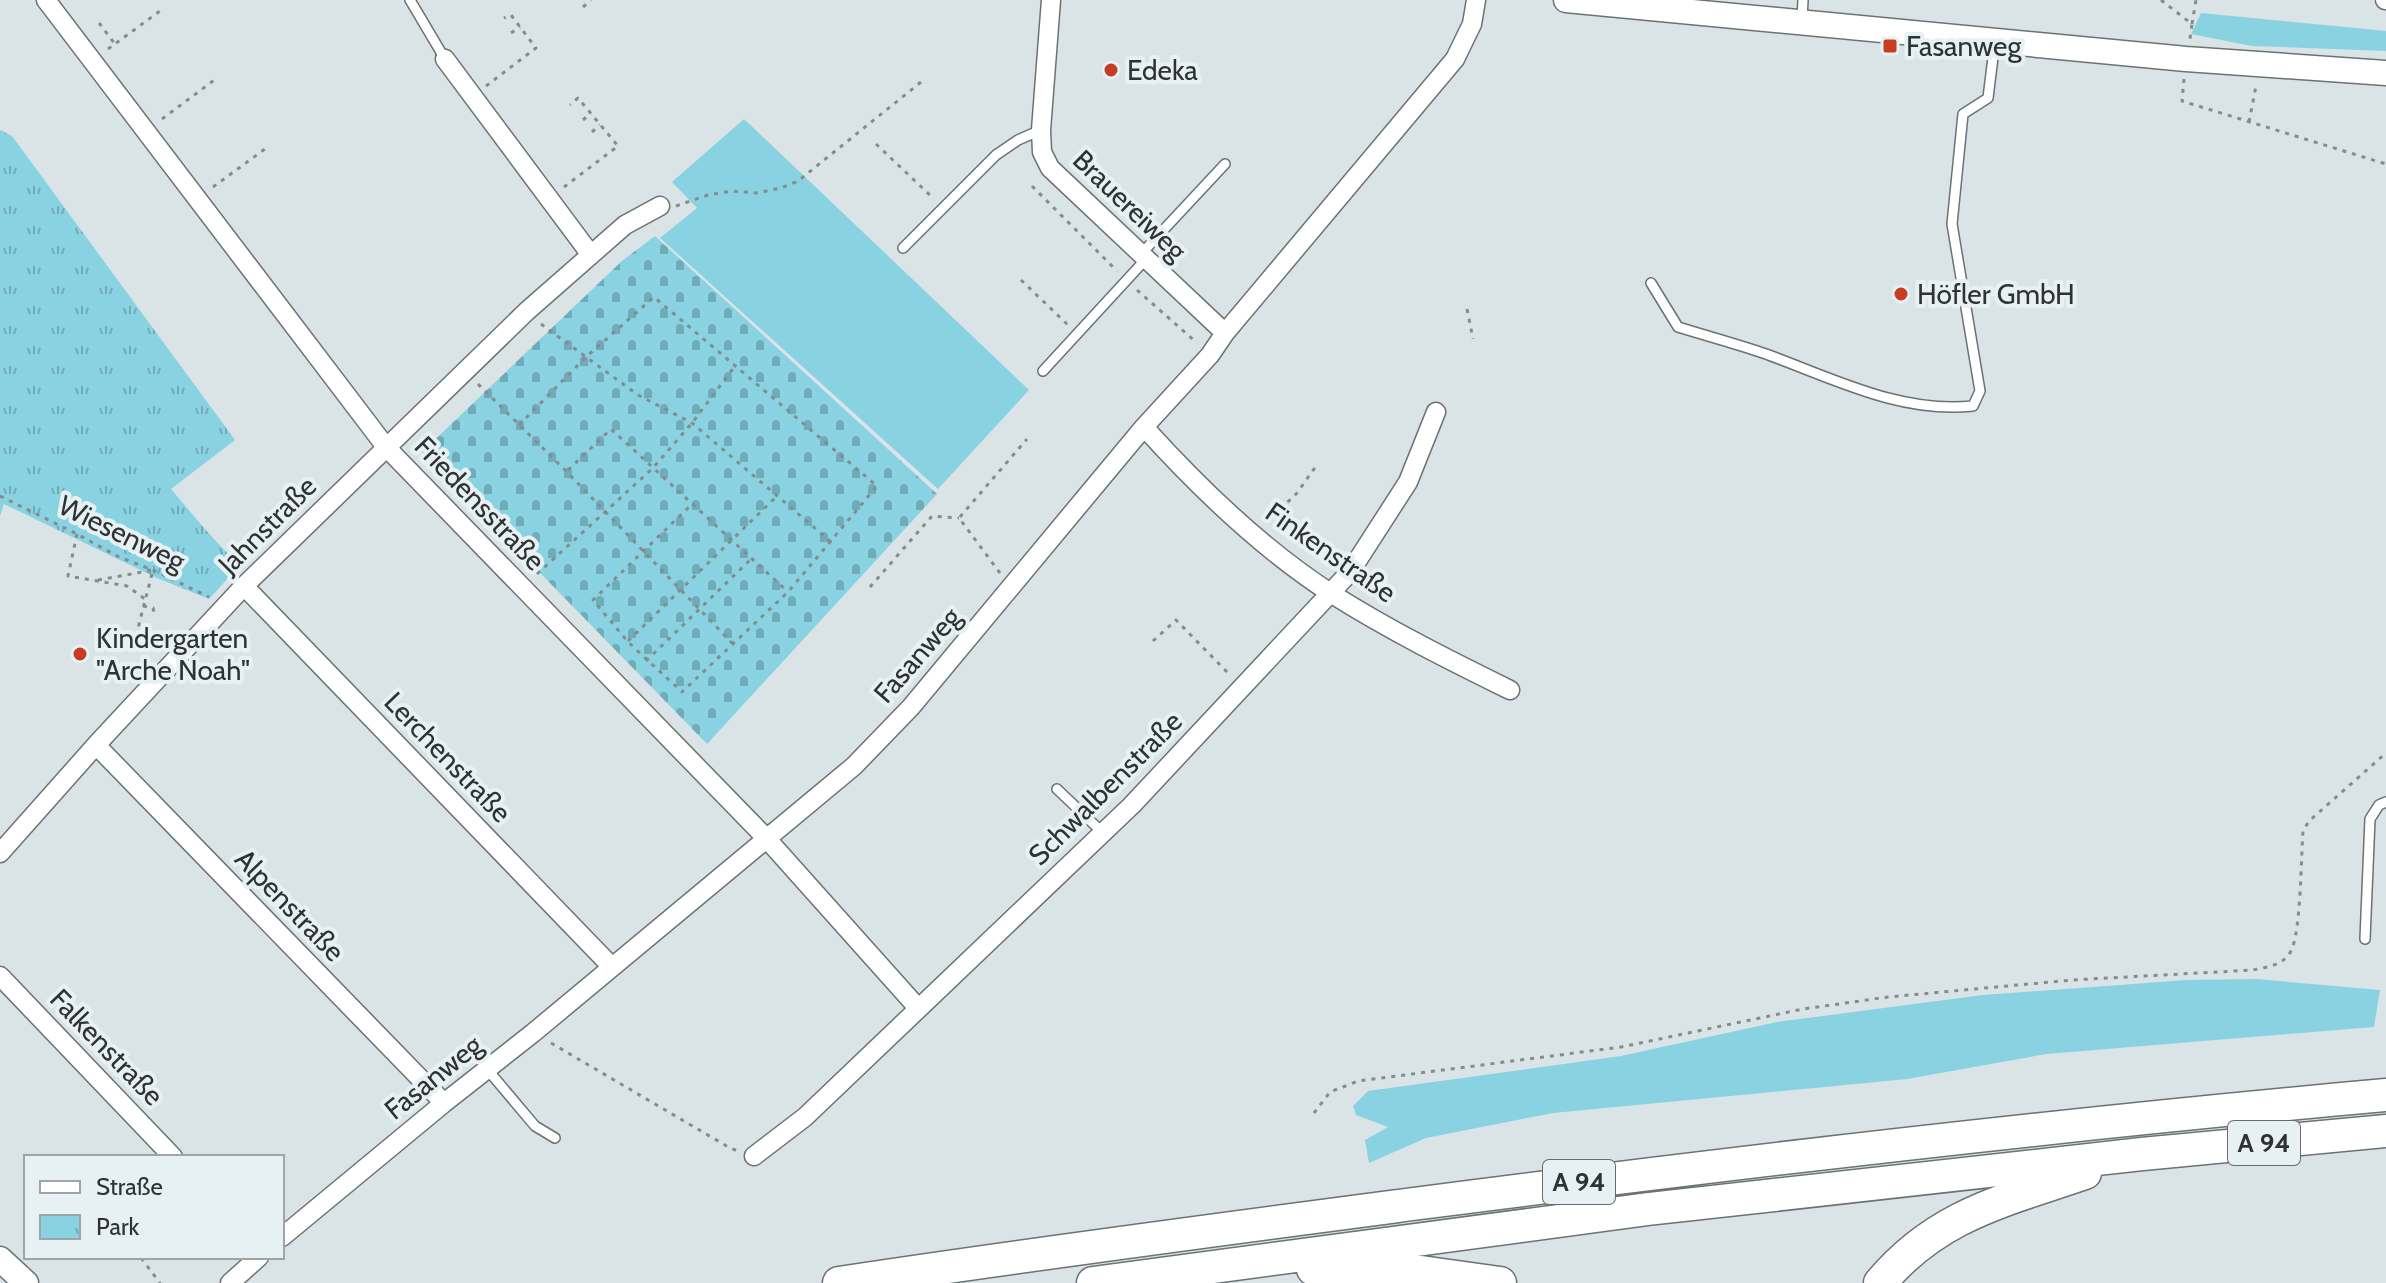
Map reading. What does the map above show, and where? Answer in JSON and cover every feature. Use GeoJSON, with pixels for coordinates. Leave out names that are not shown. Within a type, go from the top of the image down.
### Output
{"type":"FeatureCollection","features":[{"type":"Feature","properties":{"kind":"highway","name":"A 94"},"geometry":{"type":"LineString","coordinates":[[839,1283],[976,1262],[1644,1174],[2199,1112],[2386,1095]]}},
{"type":"Feature","properties":{"kind":"highway","name":"A 94"},"geometry":{"type":"LineString","coordinates":[[1093,1283],[1648,1209],[2142,1154],[2386,1131]]}},
{"type":"Feature","properties":{"kind":"highway"},"geometry":{"type":"LineString","coordinates":[[1880,1283],[1914,1247],[1943,1227],[1977,1210],[2142,1154]]}},
{"type":"Feature","properties":{"kind":"highway"},"geometry":{"type":"LineString","coordinates":[[1255,1261],[1324,1270],[1421,1272],[1500,1283]]}},
{"type":"Feature","properties":{"kind":"street","name":"Friedensstraße"},"geometry":{"type":"LineString","coordinates":[[46,0],[386,447],[767,839],[918,1008]]}},
{"type":"Feature","properties":{"kind":"street","name":"Brauereiweg"},"geometry":{"type":"LineString","coordinates":[[1051,0],[1041,130],[1042,152],[1050,168],[1225,333]]}},
{"type":"Feature","properties":{"kind":"street","name":"Fasanweg"},"geometry":{"type":"LineString","coordinates":[[284,1235],[854,766],[911,707],[1144,427],[1210,355],[1225,333],[1455,59],[1472,24],[1476,0]]}},
{"type":"Feature","properties":{"kind":"street"},"geometry":{"type":"LineString","coordinates":[[1566,0],[1742,14],[1802,12],[1995,41],[2386,73]]}},
{"type":"Feature","properties":{"kind":"street"},"geometry":{"type":"LineString","coordinates":[[445,59],[591,255]]}},
{"type":"Feature","properties":{"kind":"street","name":"Jahnstraße"},"geometry":{"type":"LineString","coordinates":[[0,853],[244,586],[527,311],[625,225],[660,206]]}},
{"type":"Feature","properties":{"kind":"street","name":"Schwalbenstraße"},"geometry":{"type":"LineString","coordinates":[[754,1156],[805,1117],[1103,833],[1350,572],[1408,482],[1436,412]]}},
{"type":"Feature","properties":{"kind":"street","name":"Finkenstraße"},"geometry":{"type":"LineString","coordinates":[[1144,427],[1178,465],[1255,536],[1330,593],[1424,648],[1510,690]]}},
{"type":"Feature","properties":{"kind":"street","name":"Lerchenstraße"},"geometry":{"type":"LineString","coordinates":[[244,586],[612,967]]}},
{"type":"Feature","properties":{"kind":"street","name":"Alpenstraße"},"geometry":{"type":"LineString","coordinates":[[96,745],[444,1103]]}},
{"type":"Feature","properties":{"kind":"street","name":"Falkenstraße"},"geometry":{"type":"LineString","coordinates":[[0,976],[171,1155]]}},
{"type":"Feature","properties":{"kind":"street"},"geometry":{"type":"LineString","coordinates":[[0,1259],[26,1283]]}},
{"type":"Feature","properties":{"kind":"street"},"geometry":{"type":"LineString","coordinates":[[230,1283],[257,1259]]}},
{"type":"Feature","properties":{"kind":"lane"},"geometry":{"type":"LineString","coordinates":[[410,0],[445,59]]}},
{"type":"Feature","properties":{"kind":"lane"},"geometry":{"type":"LineString","coordinates":[[1651,283],[1678,327],[1761,352],[1892,401],[1953,408],[1973,406],[1980,391],[1952,224],[1963,114],[1988,98],[1995,41]]}},
{"type":"Feature","properties":{"kind":"lane"},"geometry":{"type":"LineString","coordinates":[[903,248],[996,155],[1018,140],[1041,130]]}},
{"type":"Feature","properties":{"kind":"lane"},"geometry":{"type":"LineString","coordinates":[[1043,371],[1225,164]]}},
{"type":"Feature","properties":{"kind":"lane"},"geometry":{"type":"LineString","coordinates":[[1057,789],[1103,833]]}},
{"type":"Feature","properties":{"kind":"lane"},"geometry":{"type":"LineString","coordinates":[[2365,939],[2370,819],[2379,805],[2386,802]]}},
{"type":"Feature","properties":{"kind":"lane"},"geometry":{"type":"LineString","coordinates":[[487,1069],[535,1126],[555,1138]]}},
{"type":"Feature","properties":{"kind":"path"},"geometry":{"type":"LineString","coordinates":[[583,7],[591,0]]}},
{"type":"Feature","properties":{"kind":"path"},"geometry":{"type":"LineString","coordinates":[[2161,0],[2192,24]]}},
{"type":"Feature","properties":{"kind":"path"},"geometry":{"type":"LineString","coordinates":[[2196,0],[2182,101],[2386,164]]}},
{"type":"Feature","properties":{"kind":"path"},"geometry":{"type":"LineString","coordinates":[[92,61],[164,8]]}},
{"type":"Feature","properties":{"kind":"path"},"geometry":{"type":"LineString","coordinates":[[473,96],[536,48],[511,15],[504,18]]}},
{"type":"Feature","properties":{"kind":"path"},"geometry":{"type":"LineString","coordinates":[[99,23],[115,44]]}},
{"type":"Feature","properties":{"kind":"path"},"geometry":{"type":"LineString","coordinates":[[511,33],[520,27]]}},
{"type":"Feature","properties":{"kind":"path"},"geometry":{"type":"LineString","coordinates":[[2249,122],[2260,65]]}},
{"type":"Feature","properties":{"kind":"path"},"geometry":{"type":"LineString","coordinates":[[146,131],[217,78]]}},
{"type":"Feature","properties":{"kind":"path"},"geometry":{"type":"LineString","coordinates":[[660,206],[682,205],[708,195],[732,191],[769,191],[798,181],[921,82]]}},
{"type":"Feature","properties":{"kind":"path"},"geometry":{"type":"LineString","coordinates":[[549,199],[618,146],[578,98],[570,105]]}},
{"type":"Feature","properties":{"kind":"path"},"geometry":{"type":"LineString","coordinates":[[583,120],[591,113]]}},
{"type":"Feature","properties":{"kind":"path"},"geometry":{"type":"LineString","coordinates":[[592,132],[600,125]]}},
{"type":"Feature","properties":{"kind":"path"},"geometry":{"type":"LineString","coordinates":[[876,144],[944,207]]}},
{"type":"Feature","properties":{"kind":"path"},"geometry":{"type":"LineString","coordinates":[[197,198],[269,146]]}},
{"type":"Feature","properties":{"kind":"path"},"geometry":{"type":"LineString","coordinates":[[1021,280],[1077,333]]}},
{"type":"Feature","properties":{"kind":"path"},"geometry":{"type":"LineString","coordinates":[[519,425],[586,357],[654,297],[877,486],[788,592],[682,692],[646,661],[593,600],[692,504]]}},
{"type":"Feature","properties":{"kind":"path"},"geometry":{"type":"LineString","coordinates":[[1467,309],[1473,339]]}},
{"type":"Feature","properties":{"kind":"path"},"geometry":{"type":"LineString","coordinates":[[527,311],[548,331],[638,395],[692,423],[831,542]]}},
{"type":"Feature","properties":{"kind":"path"},"geometry":{"type":"LineString","coordinates":[[523,587],[653,468],[735,366]]}},
{"type":"Feature","properties":{"kind":"path"},"geometry":{"type":"LineString","coordinates":[[464,371],[566,471],[733,644]]}},
{"type":"Feature","properties":{"kind":"path"},"geometry":{"type":"LineString","coordinates":[[566,471],[611,429],[788,592]]}},
{"type":"Feature","properties":{"kind":"path"},"geometry":{"type":"LineString","coordinates":[[959,518],[1027,439]]}},
{"type":"Feature","properties":{"kind":"path"},"geometry":{"type":"LineString","coordinates":[[1255,536],[1297,493],[1316,466]]}},
{"type":"Feature","properties":{"kind":"path","name":"Wiesenweg"},"geometry":{"type":"LineString","coordinates":[[0,496],[119,557],[227,605]]}},
{"type":"Feature","properties":{"kind":"path"},"geometry":{"type":"LineString","coordinates":[[628,642],[777,496]]}},
{"type":"Feature","properties":{"kind":"path"},"geometry":{"type":"LineString","coordinates":[[870,587],[932,516],[959,518],[1012,589]]}},
{"type":"Feature","properties":{"kind":"path"},"geometry":{"type":"LineString","coordinates":[[77,534],[68,576],[127,586],[145,599]]}},
{"type":"Feature","properties":{"kind":"path"},"geometry":{"type":"LineString","coordinates":[[646,661],[751,559]]}},
{"type":"Feature","properties":{"kind":"path"},"geometry":{"type":"LineString","coordinates":[[93,581],[153,570],[137,632]]}},
{"type":"Feature","properties":{"kind":"path"},"geometry":{"type":"LineString","coordinates":[[143,606],[153,608],[154,612]]}},
{"type":"Feature","properties":{"kind":"path"},"geometry":{"type":"LineString","coordinates":[[1153,641],[1176,620],[1243,688]]}},
{"type":"Feature","properties":{"kind":"path"},"geometry":{"type":"LineString","coordinates":[[1314,1113],[1330,1092],[1358,1081],[1621,1047],[1803,1009],[1927,993],[2072,980],[2253,970],[2276,965],[2291,952],[2297,929],[2303,831],[2309,821],[2386,753]]}},
{"type":"Feature","properties":{"kind":"path"},"geometry":{"type":"LineString","coordinates":[[533,1033],[730,1148],[754,1156]]}},
{"type":"Feature","properties":{"kind":"path"},"geometry":{"type":"LineString","coordinates":[[142,1259],[160,1283]]}},
{"type":"Feature","properties":{"kind":"green space"},"geometry":{"type":"Polygon","coordinates":[[[2201,13],[2386,31],[2386,51],[2252,46],[2191,34],[2201,13]]]}},
{"type":"Feature","properties":{"kind":"green space"},"geometry":{"type":"Polygon","coordinates":[[[744,119],[1029,390],[938,489],[660,238],[697,208],[672,182],[744,119]]]}},
{"type":"Feature","properties":{"kind":"green space"},"geometry":{"type":"Polygon","coordinates":[[[0,130],[12,136],[235,440],[171,489],[239,566],[209,599],[157,578],[4,504],[0,516],[0,130]]]}},
{"type":"Feature","properties":{"kind":"green space"},"geometry":{"type":"Polygon","coordinates":[[[655,236],[937,494],[707,744],[422,452],[622,261],[655,236]]]}},
{"type":"Feature","properties":{"kind":"green space"},"geometry":{"type":"Polygon","coordinates":[[[2256,979],[2380,990],[2374,1027],[2046,1054],[1907,1079],[1553,1113],[1426,1138],[1369,1163],[1365,1140],[1388,1127],[1356,1115],[1353,1106],[1368,1091],[1621,1056],[1777,1022],[1983,995],[2187,980],[2256,979]]]}},
{"type":"Feature","properties":{"kind":"place","name":"Fasanweg"},"geometry":{"type":"Point","coordinates":[1890,46]}},
{"type":"Feature","properties":{"kind":"place","name":"Edeka"},"geometry":{"type":"Point","coordinates":[1111,70]}},
{"type":"Feature","properties":{"kind":"place","name":"Höfler GmbH"},"geometry":{"type":"Point","coordinates":[1901,294]}},
{"type":"Feature","properties":{"kind":"place","name":"Kindergarten \"Arche Noah\""},"geometry":{"type":"Point","coordinates":[80,654]}}]}
